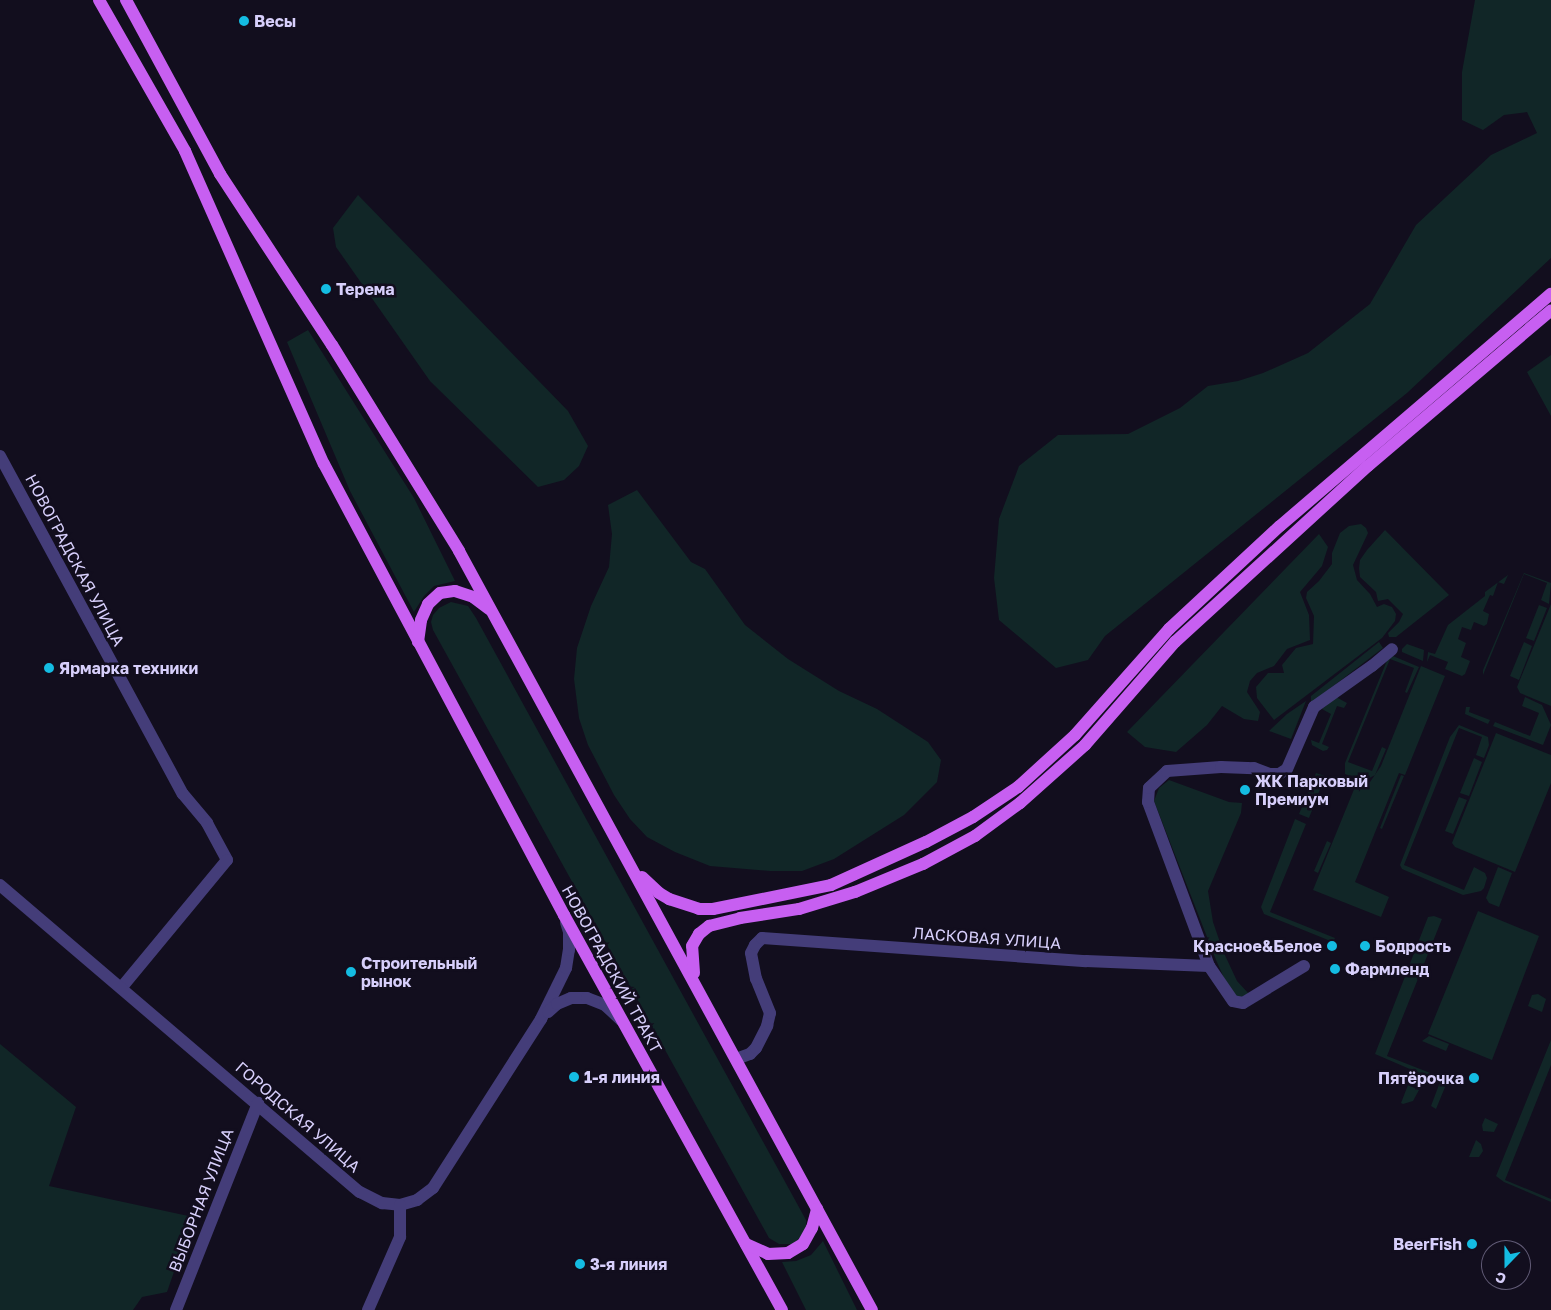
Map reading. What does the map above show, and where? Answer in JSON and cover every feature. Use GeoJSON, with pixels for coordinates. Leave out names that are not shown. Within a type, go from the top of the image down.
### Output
{"type":"FeatureCollection","features":[{"type":"Feature","properties":{"kind":"main road","name":"НОВОГРАДСКИЙ ТРАКТ"},"geometry":{"type":"LineString","coordinates":[[99,0],[185,151],[324,464],[564,915],[782,1310]]}},
{"type":"Feature","properties":{"kind":"main road"},"geometry":{"type":"LineString","coordinates":[[126,0],[220,174],[332,345],[459,551],[696,983],[872,1310]]}},
{"type":"Feature","properties":{"kind":"main road"},"geometry":{"type":"LineString","coordinates":[[633,869],[659,894],[699,909],[713,909],[831,885],[926,842],[973,817],[1018,787],[1075,735],[1169,629],[1280,526],[1551,294]]}},
{"type":"Feature","properties":{"kind":"main road"},"geometry":{"type":"LineString","coordinates":[[696,983],[692,946],[699,934],[709,926],[740,918],[799,909],[855,892],[923,864],[975,836],[1020,803],[1085,745],[1182,635],[1368,466],[1551,310]]}},
{"type":"Feature","properties":{"kind":"main road"},"geometry":{"type":"LineString","coordinates":[[418,642],[420,620],[428,604],[440,593],[456,591],[473,596],[493,612]]}},
{"type":"Feature","properties":{"kind":"main road"},"geometry":{"type":"LineString","coordinates":[[746,1244],[768,1254],[788,1253],[803,1244],[812,1228],[817,1209]]}},
{"type":"Feature","properties":{"kind":"street","name":"НОВОГРАДСКАЯ УЛИЦА"},"geometry":{"type":"LineString","coordinates":[[0,456],[183,794],[207,823],[227,860],[122,987]]}},
{"type":"Feature","properties":{"kind":"street"},"geometry":{"type":"LineString","coordinates":[[1304,966],[1243,1003],[1233,1001],[1209,966],[1148,802],[1148,788],[1167,772],[1198,768],[1254,768],[1270,774],[1279,774],[1287,769],[1314,707],[1372,666],[1392,649]]}},
{"type":"Feature","properties":{"kind":"street","name":"ГОРОДСКАЯ УЛИЦА"},"geometry":{"type":"LineString","coordinates":[[0,885],[122,987],[360,1192],[382,1203],[400,1205]]}},
{"type":"Feature","properties":{"kind":"street"},"geometry":{"type":"LineString","coordinates":[[368,1310],[400,1237],[400,1205],[417,1200],[434,1188],[541,1019],[566,968],[569,932],[564,915]]}},
{"type":"Feature","properties":{"kind":"street","name":"ЛАСКОВАЯ УЛИЦА"},"geometry":{"type":"LineString","coordinates":[[736,1060],[750,1054],[756,1048],[767,1026],[770,1013],[756,979],[752,953],[755,945],[762,938],[1086,961],[1209,966]]}},
{"type":"Feature","properties":{"kind":"street"},"geometry":{"type":"LineString","coordinates":[[541,1019],[557,1004],[571,998],[587,998],[605,1005],[621,1020]]}},
{"type":"Feature","properties":{"kind":"street","name":"ВЫБОРНАЯ УЛИЦА"},"geometry":{"type":"LineString","coordinates":[[176,1310],[258,1103]]}},
{"type":"Feature","properties":{"kind":"green space"},"geometry":{"type":"Polygon","coordinates":[[[1475,0],[1551,0],[1551,258],[1407,393],[1105,636],[1088,660],[1056,668],[999,620],[994,578],[999,519],[1019,466],[1058,435],[1128,434],[1180,408],[1208,386],[1238,381],[1263,373],[1308,353],[1370,304],[1416,225],[1491,155],[1537,133],[1527,112],[1504,115],[1483,130],[1462,120],[1462,72],[1475,0]]]}},
{"type":"Feature","properties":{"kind":"green space"},"geometry":{"type":"Polygon","coordinates":[[[358,195],[568,411],[588,446],[579,466],[564,480],[538,487],[430,381],[336,247],[333,228],[358,195]]]}},
{"type":"Feature","properties":{"kind":"green space"},"geometry":{"type":"Polygon","coordinates":[[[308,330],[414,498],[455,581],[434,586],[424,596],[414,612],[350,491],[287,342],[308,330]]]}},
{"type":"Feature","properties":{"kind":"green space"},"geometry":{"type":"Polygon","coordinates":[[[1551,355],[1551,416],[1527,372],[1551,355]]]}},
{"type":"Feature","properties":{"kind":"green space"},"geometry":{"type":"Polygon","coordinates":[[[637,490],[691,562],[705,569],[745,625],[788,659],[839,691],[877,709],[928,742],[941,760],[937,782],[904,815],[834,859],[802,871],[770,871],[710,866],[675,852],[647,837],[630,819],[614,795],[588,745],[579,718],[574,679],[577,648],[591,606],[609,567],[612,534],[608,505],[637,490]]]}},
{"type":"Feature","properties":{"kind":"green space"},"geometry":{"type":"Polygon","coordinates":[[[1361,524],[1368,533],[1353,565],[1357,580],[1370,594],[1377,607],[1384,604],[1392,607],[1396,614],[1395,621],[1382,638],[1274,720],[1257,698],[1256,687],[1268,673],[1284,673],[1282,665],[1296,648],[1313,644],[1314,616],[1306,598],[1307,592],[1319,581],[1332,564],[1332,553],[1340,533],[1349,526],[1361,524]]]}},
{"type":"Feature","properties":{"kind":"green space"},"geometry":{"type":"Polygon","coordinates":[[[1385,530],[1449,595],[1396,637],[1389,637],[1388,633],[1399,622],[1403,614],[1388,599],[1378,601],[1376,592],[1360,577],[1359,568],[1360,560],[1385,530]]]}},
{"type":"Feature","properties":{"kind":"green space"},"geometry":{"type":"Polygon","coordinates":[[[1319,534],[1328,547],[1322,566],[1300,592],[1309,615],[1310,640],[1287,649],[1274,666],[1257,673],[1250,681],[1247,692],[1260,712],[1258,721],[1244,719],[1222,706],[1207,725],[1176,752],[1145,747],[1127,732],[1319,534]]]}},
{"type":"Feature","properties":{"kind":"green space"},"geometry":{"type":"Polygon","coordinates":[[[1524,573],[1551,583],[1549,604],[1541,600],[1547,583],[1524,574],[1483,675],[1483,670],[1524,573]]]}},
{"type":"Feature","properties":{"kind":"green space"},"geometry":{"type":"Polygon","coordinates":[[[1508,575],[1504,584],[1498,582],[1508,575]]]}},
{"type":"Feature","properties":{"kind":"green space"},"geometry":{"type":"Polygon","coordinates":[[[1498,583],[1493,596],[1490,595],[1483,611],[1489,614],[1487,624],[1484,626],[1474,622],[1471,630],[1462,627],[1458,639],[1466,643],[1461,657],[1470,661],[1465,674],[1462,676],[1445,669],[1448,662],[1430,655],[1427,662],[1428,652],[1435,654],[1448,625],[1485,596],[1485,592],[1498,583]]]}},
{"type":"Feature","properties":{"kind":"green space"},"geometry":{"type":"Polygon","coordinates":[[[451,602],[468,606],[476,618],[806,1220],[806,1230],[793,1244],[779,1244],[769,1238],[433,630],[431,622],[433,615],[439,608],[451,602]]]}},
{"type":"Feature","properties":{"kind":"green space"},"geometry":{"type":"Polygon","coordinates":[[[1551,604],[1551,706],[1520,693],[1517,687],[1551,604]]]}},
{"type":"Feature","properties":{"kind":"green space"},"geometry":{"type":"Polygon","coordinates":[[[1539,605],[1547,608],[1534,641],[1526,638],[1539,605]]]}},
{"type":"Feature","properties":{"kind":"green space"},"geometry":{"type":"Polygon","coordinates":[[[1379,642],[1383,648],[1311,703],[1311,696],[1379,642]]]}},
{"type":"Feature","properties":{"kind":"green space"},"geometry":{"type":"Polygon","coordinates":[[[1524,642],[1532,646],[1519,680],[1510,676],[1524,642]]]}},
{"type":"Feature","properties":{"kind":"green space"},"geometry":{"type":"Polygon","coordinates":[[[1407,644],[1424,650],[1423,661],[1402,652],[1402,649],[1407,644]]]}},
{"type":"Feature","properties":{"kind":"green space"},"geometry":{"type":"Polygon","coordinates":[[[1393,656],[1419,667],[1407,693],[1405,692],[1414,668],[1390,659],[1348,762],[1372,771],[1382,747],[1386,749],[1375,775],[1364,781],[1345,774],[1345,763],[1388,658],[1393,656]]]}},
{"type":"Feature","properties":{"kind":"green space"},"geometry":{"type":"Polygon","coordinates":[[[1421,666],[1445,676],[1405,775],[1399,773],[1355,882],[1389,897],[1381,917],[1313,890],[1357,782],[1365,784],[1370,782],[1381,766],[1421,666]]]}},
{"type":"Feature","properties":{"kind":"green space"},"geometry":{"type":"Polygon","coordinates":[[[1336,697],[1347,703],[1344,708],[1337,706],[1322,744],[1329,747],[1323,751],[1312,745],[1311,740],[1319,743],[1331,714],[1322,709],[1336,697]]]}},
{"type":"Feature","properties":{"kind":"green space"},"geometry":{"type":"Polygon","coordinates":[[[1525,697],[1542,705],[1551,725],[1543,745],[1493,726],[1495,722],[1530,736],[1539,713],[1522,706],[1525,697]]]}},
{"type":"Feature","properties":{"kind":"green space"},"geometry":{"type":"Polygon","coordinates":[[[1306,701],[1291,739],[1269,731],[1287,714],[1306,701]]]}},
{"type":"Feature","properties":{"kind":"green space"},"geometry":{"type":"Polygon","coordinates":[[[1466,707],[1470,707],[1469,712],[1490,720],[1488,724],[1465,714],[1466,707]]]}},
{"type":"Feature","properties":{"kind":"green space"},"geometry":{"type":"Polygon","coordinates":[[[1459,725],[1488,737],[1489,745],[1484,758],[1476,755],[1482,737],[1459,728],[1404,865],[1464,890],[1474,867],[1485,873],[1487,878],[1481,891],[1463,895],[1402,869],[1400,865],[1450,737],[1459,725]]]}},
{"type":"Feature","properties":{"kind":"green space"},"geometry":{"type":"Polygon","coordinates":[[[1496,733],[1551,755],[1551,783],[1515,872],[1455,847],[1452,843],[1496,733]]]}},
{"type":"Feature","properties":{"kind":"green space"},"geometry":{"type":"Polygon","coordinates":[[[1474,758],[1482,762],[1469,796],[1460,793],[1474,758]]]}},
{"type":"Feature","properties":{"kind":"green space"},"geometry":{"type":"Polygon","coordinates":[[[1316,773],[1325,776],[1309,818],[1299,814],[1316,773]]]}},
{"type":"Feature","properties":{"kind":"green space"},"geometry":{"type":"Polygon","coordinates":[[[1401,775],[1404,776],[1382,829],[1380,828],[1401,775]]]}},
{"type":"Feature","properties":{"kind":"green space"},"geometry":{"type":"Polygon","coordinates":[[[1169,780],[1229,802],[1242,803],[1241,813],[1208,891],[1213,922],[1223,951],[1237,981],[1249,994],[1239,998],[1229,989],[1216,960],[1154,801],[1159,788],[1169,780]]]}},
{"type":"Feature","properties":{"kind":"green space"},"geometry":{"type":"Polygon","coordinates":[[[1459,797],[1467,800],[1453,834],[1445,831],[1459,797]]]}},
{"type":"Feature","properties":{"kind":"green space"},"geometry":{"type":"Polygon","coordinates":[[[1295,819],[1306,824],[1270,912],[1335,938],[1333,942],[1264,914],[1261,907],[1295,819]]]}},
{"type":"Feature","properties":{"kind":"green space"},"geometry":{"type":"Polygon","coordinates":[[[1327,841],[1331,843],[1318,873],[1314,871],[1327,841]]]}},
{"type":"Feature","properties":{"kind":"green space"},"geometry":{"type":"Polygon","coordinates":[[[1498,867],[1512,873],[1499,907],[1489,903],[1486,898],[1498,867]]]}},
{"type":"Feature","properties":{"kind":"green space"},"geometry":{"type":"Polygon","coordinates":[[[1478,911],[1539,936],[1492,1060],[1428,1034],[1478,911]]]}},
{"type":"Feature","properties":{"kind":"green space"},"geometry":{"type":"Polygon","coordinates":[[[1434,916],[1442,919],[1387,1056],[1448,1080],[1436,1109],[1431,1106],[1440,1082],[1375,1054],[1428,917],[1434,916]]]}},
{"type":"Feature","properties":{"kind":"green space"},"geometry":{"type":"Polygon","coordinates":[[[1538,994],[1546,999],[1542,1012],[1528,1006],[1532,995],[1538,994]]]}},
{"type":"Feature","properties":{"kind":"green space"},"geometry":{"type":"Polygon","coordinates":[[[1429,1036],[1449,1044],[1446,1051],[1422,1041],[1429,1036]]]}},
{"type":"Feature","properties":{"kind":"green space"},"geometry":{"type":"Polygon","coordinates":[[[1551,1040],[1551,1065],[1505,1180],[1551,1199],[1551,1202],[1504,1182],[1496,1176],[1551,1040]]]}},
{"type":"Feature","properties":{"kind":"green space"},"geometry":{"type":"Polygon","coordinates":[[[0,1044],[76,1107],[49,1186],[193,1217],[167,1292],[142,1297],[133,1310],[0,1310],[0,1044]]]}},
{"type":"Feature","properties":{"kind":"green space"},"geometry":{"type":"Polygon","coordinates":[[[1408,1085],[1419,1090],[1413,1101],[1403,1104],[1401,1103],[1408,1085]]]}},
{"type":"Feature","properties":{"kind":"green space"},"geometry":{"type":"Polygon","coordinates":[[[1485,1118],[1498,1124],[1494,1132],[1483,1131],[1482,1125],[1485,1118]]]}},
{"type":"Feature","properties":{"kind":"green space"},"geometry":{"type":"Polygon","coordinates":[[[1476,1140],[1481,1144],[1483,1151],[1479,1157],[1469,1157],[1476,1140]]]}},
{"type":"Feature","properties":{"kind":"green space"},"geometry":{"type":"Polygon","coordinates":[[[823,1241],[857,1310],[806,1310],[782,1262],[796,1261],[811,1255],[823,1241]]]}},
{"type":"Feature","properties":{"kind":"place","name":"Весы"},"geometry":{"type":"Point","coordinates":[244,21]}},
{"type":"Feature","properties":{"kind":"place","name":"Терема"},"geometry":{"type":"Point","coordinates":[326,289]}},
{"type":"Feature","properties":{"kind":"place","name":"Ярмарка техники"},"geometry":{"type":"Point","coordinates":[49,668]}},
{"type":"Feature","properties":{"kind":"place","name":"ЖК Парковый Премиум"},"geometry":{"type":"Point","coordinates":[1245,790]}},
{"type":"Feature","properties":{"kind":"place","name":"Красное&Белое"},"geometry":{"type":"Point","coordinates":[1332,946]}},
{"type":"Feature","properties":{"kind":"place","name":"Бодрость"},"geometry":{"type":"Point","coordinates":[1365,946]}},
{"type":"Feature","properties":{"kind":"place","name":"Фармленд"},"geometry":{"type":"Point","coordinates":[1335,969]}},
{"type":"Feature","properties":{"kind":"place","name":"Строительный рынок"},"geometry":{"type":"Point","coordinates":[351,972]}},
{"type":"Feature","properties":{"kind":"place","name":"1-я линия"},"geometry":{"type":"Point","coordinates":[574,1077]}},
{"type":"Feature","properties":{"kind":"place","name":"Пятёрочка"},"geometry":{"type":"Point","coordinates":[1474,1078]}},
{"type":"Feature","properties":{"kind":"place","name":"BeerFish"},"geometry":{"type":"Point","coordinates":[1472,1244]}},
{"type":"Feature","properties":{"kind":"place","name":"3-я линия"},"geometry":{"type":"Point","coordinates":[580,1264]}}]}
